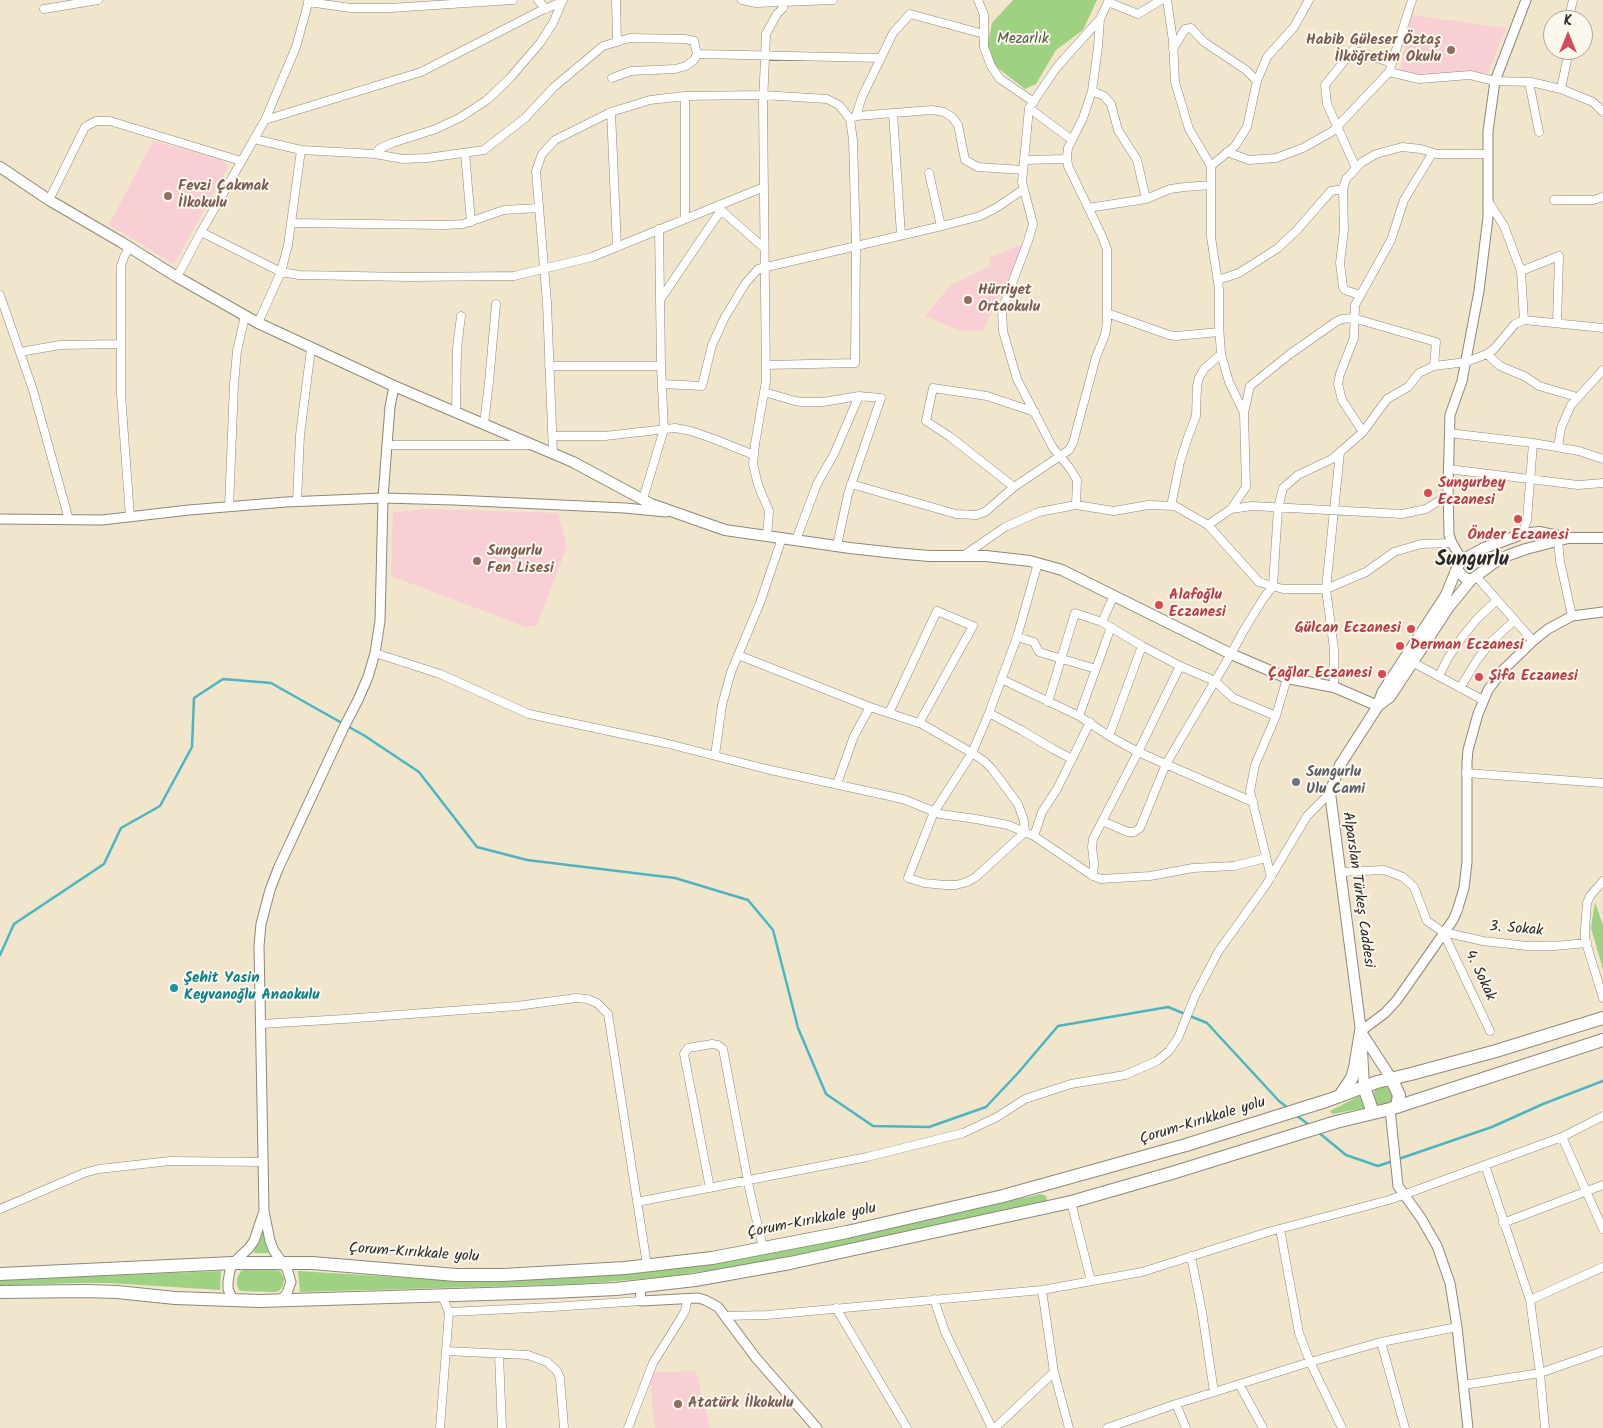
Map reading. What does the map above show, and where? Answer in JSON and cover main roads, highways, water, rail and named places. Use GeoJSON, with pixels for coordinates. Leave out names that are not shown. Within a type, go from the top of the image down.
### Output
{"type":"FeatureCollection","features":[{"type":"Feature","properties":{"kind":"highway","name":"Çorum-Kırıkkale yolu"},"geometry":{"type":"LineString","coordinates":[[0,1274],[233,1263],[284,1263],[337,1265],[456,1275],[563,1272],[712,1258],[847,1232],[1003,1196],[1186,1145],[1256,1124],[1390,1078],[1412,1074],[1496,1051],[1603,1018]]}},
{"type":"Feature","properties":{"kind":"highway"},"geometry":{"type":"LineString","coordinates":[[1334,1098],[1352,1078],[1361,1031]]}},
{"type":"Feature","properties":{"kind":"highway"},"geometry":{"type":"LineString","coordinates":[[0,1292],[102,1291],[175,1298],[281,1300],[551,1292],[695,1280],[790,1263],[1071,1202],[1269,1144],[1336,1122],[1393,1108],[1603,1040]]}},
{"type":"Feature","properties":{"kind":"highway"},"geometry":{"type":"LineString","coordinates":[[1390,1078],[1399,1095],[1393,1108]]}},
{"type":"Feature","properties":{"kind":"highway"},"geometry":{"type":"LineString","coordinates":[[1364,1087],[1373,1113]]}},
{"type":"Feature","properties":{"kind":"main road"},"geometry":{"type":"LineString","coordinates":[[2,169],[49,200],[258,323],[394,386],[573,462],[651,504],[725,530],[837,546],[929,556],[986,556],[1030,560],[1062,570],[1114,594],[1232,654],[1288,678],[1367,694],[1382,694]]}},
{"type":"Feature","properties":{"kind":"main road"},"geometry":{"type":"LineString","coordinates":[[1563,539],[1540,532],[1522,534],[1478,550],[1460,564],[1462,575],[1473,578],[1501,559],[1521,550],[1563,539],[1603,538]]}},
{"type":"Feature","properties":{"kind":"main road"},"geometry":{"type":"LineString","coordinates":[[1521,550],[1522,534]]}},
{"type":"Feature","properties":{"kind":"main road"},"geometry":{"type":"LineString","coordinates":[[1478,550],[1486,557],[1487,568]]}},
{"type":"Feature","properties":{"kind":"main road","name":"Alparslan Türkeş Caddesi"},"geometry":{"type":"LineString","coordinates":[[1364,1087],[1361,1031],[1330,793],[1340,765],[1378,706],[1382,694],[1446,595],[1460,564]]}},
{"type":"Feature","properties":{"kind":"main road","name":"Alparslan Türkeş Caddesi"},"geometry":{"type":"LineString","coordinates":[[1378,706],[1390,697],[1452,602],[1473,578]]}},
{"type":"Feature","properties":{"kind":"main road"},"geometry":{"type":"LineString","coordinates":[[1338,688],[1378,706]]}},
{"type":"Feature","properties":{"kind":"main road"},"geometry":{"type":"LineString","coordinates":[[1361,1031],[1390,1078]]}},
{"type":"Feature","properties":{"kind":"waterway"},"geometry":{"type":"LineString","coordinates":[[0,955],[14,924],[104,864],[121,828],[160,806],[192,747],[194,698],[223,679],[271,683],[365,736],[419,772],[477,847],[527,860],[675,878],[748,900],[773,930],[798,1028],[826,1094],[873,1126],[929,1127],[986,1107],[1058,1026],[1168,1007],[1207,1023],[1279,1101],[1288,1108]]}},
{"type":"Feature","properties":{"kind":"waterway"},"geometry":{"type":"LineString","coordinates":[[1318,1132],[1346,1155],[1378,1166],[1492,1127],[1543,1104],[1603,1081]]}},
{"type":"Feature","properties":{"kind":"waterway"},"geometry":{"type":"LineString","coordinates":[[1296,1115],[1309,1125]]}},
{"type":"Feature","properties":{"kind":"place","name":"Habib Güleser Öztaş İlköğretim Okulu"},"geometry":{"type":"Point","coordinates":[1451,50]}},
{"type":"Feature","properties":{"kind":"place","name":"Fevzi Çakmak İlkokulu"},"geometry":{"type":"Point","coordinates":[168,196]}},
{"type":"Feature","properties":{"kind":"place","name":"Hürriyet Ortaokulu"},"geometry":{"type":"Point","coordinates":[968,300]}},
{"type":"Feature","properties":{"kind":"place","name":"Sungurbey Eczanesi"},"geometry":{"type":"Point","coordinates":[1428,493]}},
{"type":"Feature","properties":{"kind":"place","name":"Önder Eczanesi"},"geometry":{"type":"Point","coordinates":[1518,519]}},
{"type":"Feature","properties":{"kind":"place","name":"Sungurlu Fen Lisesi"},"geometry":{"type":"Point","coordinates":[477,561]}},
{"type":"Feature","properties":{"kind":"place","name":"Alafoğlu Eczanesi"},"geometry":{"type":"Point","coordinates":[1159,605]}},
{"type":"Feature","properties":{"kind":"place","name":"Gülcan Eczanesi"},"geometry":{"type":"Point","coordinates":[1411,629]}},
{"type":"Feature","properties":{"kind":"place","name":"Derman Eczanesi"},"geometry":{"type":"Point","coordinates":[1400,646]}},
{"type":"Feature","properties":{"kind":"place","name":"Çağlar Eczanesi"},"geometry":{"type":"Point","coordinates":[1382,674]}},
{"type":"Feature","properties":{"kind":"place","name":"Şifa Eczanesi"},"geometry":{"type":"Point","coordinates":[1479,677]}},
{"type":"Feature","properties":{"kind":"place","name":"Sungurlu Ulu Cami"},"geometry":{"type":"Point","coordinates":[1296,782]}},
{"type":"Feature","properties":{"kind":"place","name":"Şehit Yasin Keyvanoğlu Anaokulu"},"geometry":{"type":"Point","coordinates":[174,988]}},
{"type":"Feature","properties":{"kind":"place","name":"Atatürk İlkokulu"},"geometry":{"type":"Point","coordinates":[678,1404]}},
{"type":"Feature","properties":{"kind":"district","name":"Sungurlu"},"geometry":{"type":"Point","coordinates":[1472,562]}},
{"type":"Feature","properties":{"kind":"park label","name":"Mezarlık"},"geometry":{"type":"Point","coordinates":[1023,40]}}]}
